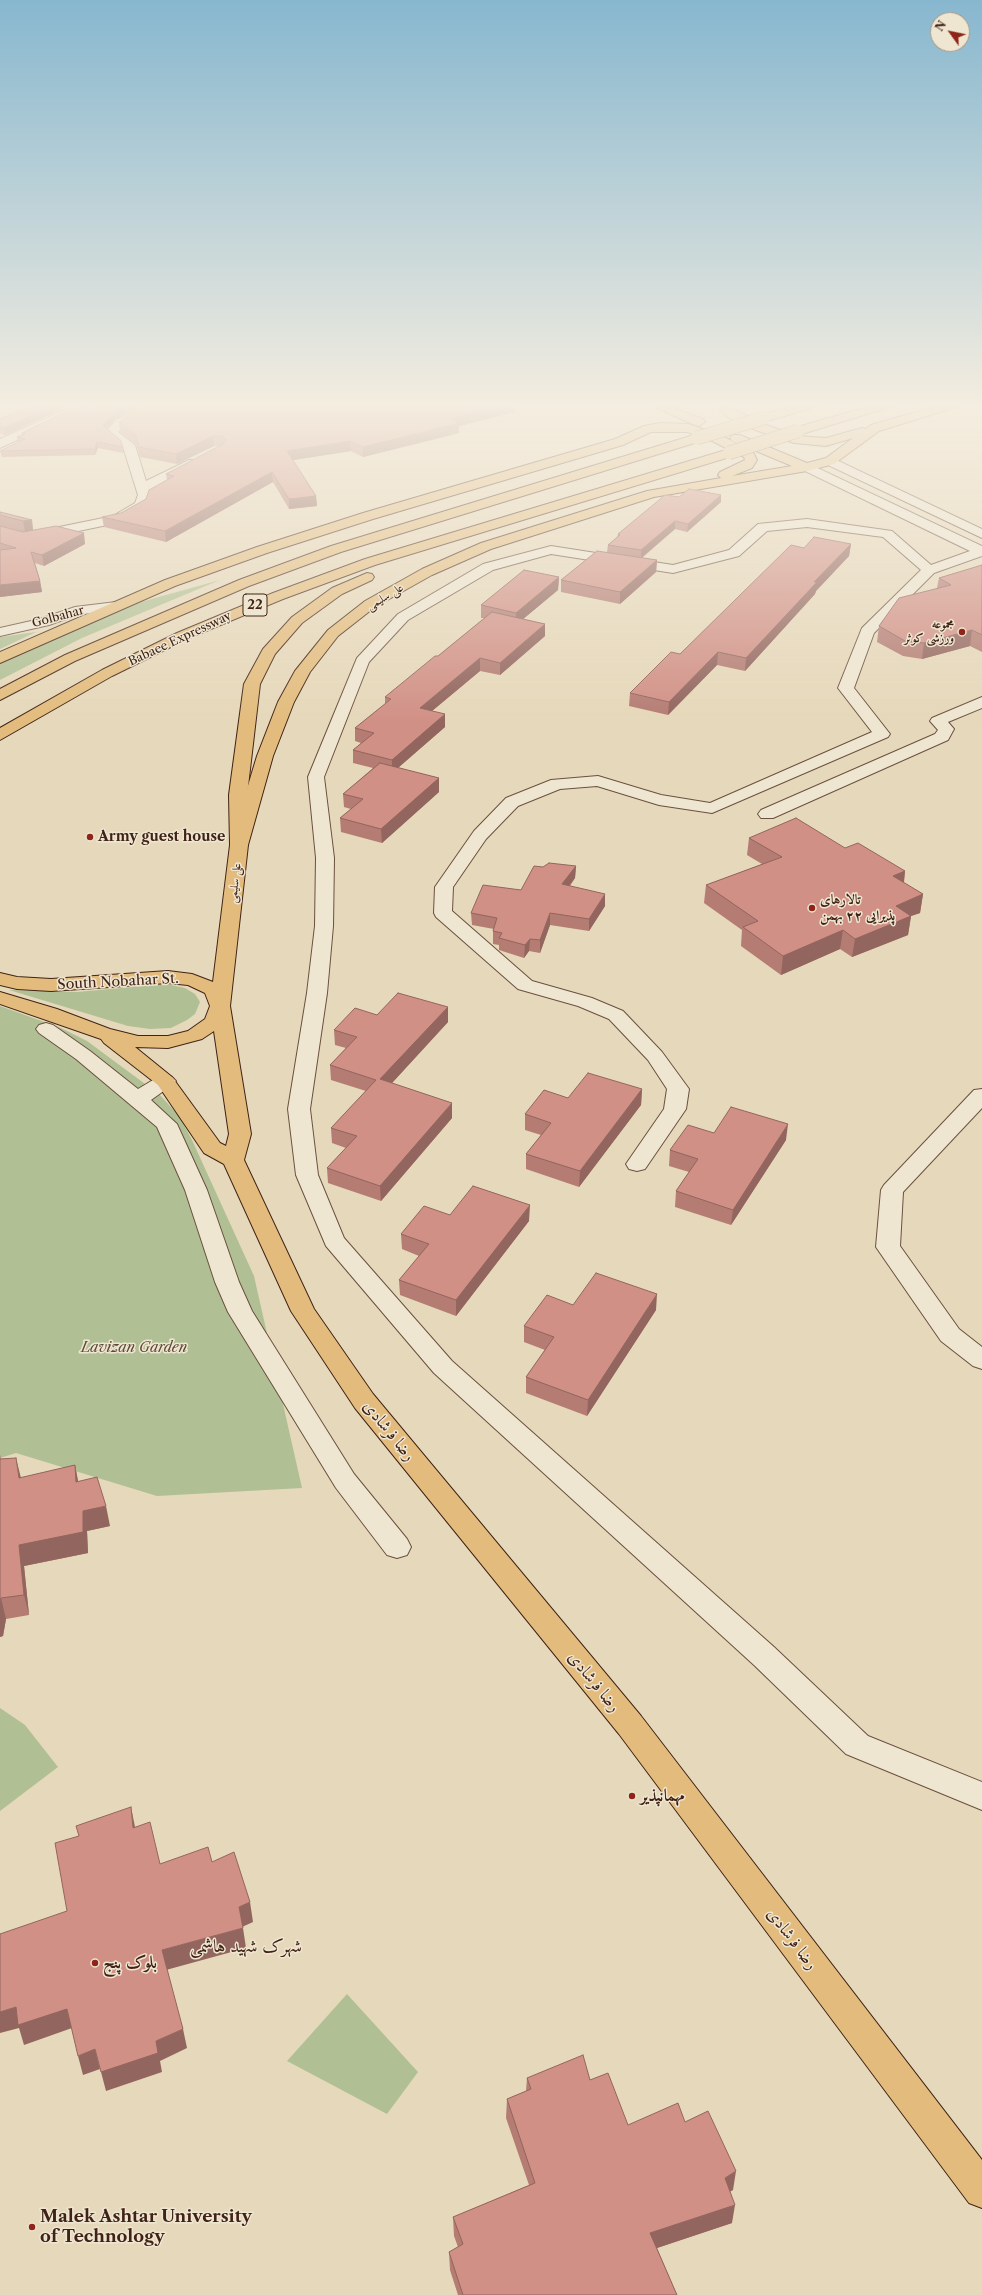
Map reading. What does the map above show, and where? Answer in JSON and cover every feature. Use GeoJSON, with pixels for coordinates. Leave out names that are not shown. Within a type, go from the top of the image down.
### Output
{"type":"FeatureCollection","features":[{"type":"Feature","properties":{"kind":"main road"},"geometry":{"type":"LineString","coordinates":[[0,658],[170,583],[262,550],[391,509]]}},
{"type":"Feature","properties":{"kind":"main road","name":"Babaee Expressway"},"geometry":{"type":"LineString","coordinates":[[0,695],[70,658],[244,583],[336,549],[461,509]]}},
{"type":"Feature","properties":{"kind":"main road","name":"Babaee Expressway"},"geometry":{"type":"LineString","coordinates":[[0,735],[107,673],[182,636],[278,596],[370,562],[539,509]]}},
{"type":"Feature","properties":{"kind":"main road","name":"علی سلیمی"},"geometry":{"type":"LineString","coordinates":[[233,1160],[240,1134],[220,1006],[239,845],[265,756],[286,702],[304,671],[334,633],[370,604],[427,572],[486,546],[604,509]]}},
{"type":"Feature","properties":{"kind":"main road"},"geometry":{"type":"LineString","coordinates":[[239,845],[238,795],[252,684],[268,652],[297,620],[336,591],[480,527]]}},
{"type":"Feature","properties":{"kind":"main road","name":"22"},"geometry":{"type":"LineString","coordinates":[[0,742],[41,711]]}},
{"type":"Feature","properties":{"kind":"main road","name":"South Nobahar St."},"geometry":{"type":"LineString","coordinates":[[0,980],[17,983],[80,985],[168,977],[192,980],[213,989],[220,1006]]}},
{"type":"Feature","properties":{"kind":"main road"},"geometry":{"type":"LineString","coordinates":[[0,998],[50,1013],[103,1034],[138,1042],[168,1042],[195,1035],[214,1022],[220,1006]]}},
{"type":"Feature","properties":{"kind":"main road"},"geometry":{"type":"LineString","coordinates":[[103,1034],[165,1081],[212,1148],[233,1160]]}},
{"type":"Feature","properties":{"kind":"main road","name":"رضا فرشادی"},"geometry":{"type":"LineString","coordinates":[[233,1160],[303,1311],[364,1401],[630,1725],[982,2190]]}},
{"type":"Feature","properties":{"kind":"street"},"geometry":{"type":"LineString","coordinates":[[0,531],[24,538],[117,519],[134,509]]}},
{"type":"Feature","properties":{"kind":"street"},"geometry":{"type":"LineString","coordinates":[[894,509],[982,551]]}},
{"type":"Feature","properties":{"kind":"street"},"geometry":{"type":"LineString","coordinates":[[930,509],[982,534]]}},
{"type":"Feature","properties":{"kind":"street"},"geometry":{"type":"LineString","coordinates":[[929,570],[887,534],[806,522],[763,527],[734,553],[673,569],[551,550],[488,567],[402,617],[362,661],[316,777],[326,858],[324,926],[317,994],[299,1109],[307,1175],[334,1241],[443,1366],[758,1650],[857,1744],[982,1796]]}},
{"type":"Feature","properties":{"kind":"street"},"geometry":{"type":"LineString","coordinates":[[637,1164],[675,1109],[678,1089],[655,1056],[616,1015],[585,1002],[525,985],[443,913],[444,887],[480,835],[512,802],[557,784],[598,781],[660,800],[712,808],[882,734],[846,688],[867,631],[929,570],[982,551]]}},
{"type":"Feature","properties":{"kind":"street","name":"Golbahar"},"geometry":{"type":"LineString","coordinates":[[0,632],[44,622],[75,611],[116,606]]}},
{"type":"Feature","properties":{"kind":"street"},"geometry":{"type":"LineString","coordinates":[[767,814],[942,737],[946,729],[938,721],[982,702]]}},
{"type":"Feature","properties":{"kind":"street"},"geometry":{"type":"LineString","coordinates":[[46,1030],[83,1055],[166,1124],[196,1190],[227,1282],[240,1312],[346,1481],[397,1547]]}},
{"type":"Feature","properties":{"kind":"street"},"geometry":{"type":"LineString","coordinates":[[138,1100],[165,1081]]}},
{"type":"Feature","properties":{"kind":"street"},"geometry":{"type":"LineString","coordinates":[[982,1095],[892,1190],[888,1247],[950,1335],[982,1360]]}},
{"type":"Feature","properties":{"kind":"green space"},"geometry":{"type":"Polygon","coordinates":[[[220,580],[82,638],[0,680],[0,663],[137,603],[220,580]]]}},
{"type":"Feature","properties":{"kind":"green space"},"geometry":{"type":"Polygon","coordinates":[[[36,632],[0,649],[0,637],[36,632]]]}},
{"type":"Feature","properties":{"kind":"green space"},"geometry":{"type":"Polygon","coordinates":[[[166,984],[185,988],[195,994],[200,1002],[195,1014],[187,1020],[171,1028],[150,1029],[128,1026],[9,990],[77,992],[166,984]]]}},
{"type":"Feature","properties":{"kind":"green space","name":"Lavizan Garden"},"geometry":{"type":"Polygon","coordinates":[[[0,1006],[61,1028],[87,1041],[160,1095],[179,1116],[192,1140],[254,1276],[302,1488],[157,1496],[16,1453],[0,1458],[0,1006]]]}},
{"type":"Feature","properties":{"kind":"green space"},"geometry":{"type":"Polygon","coordinates":[[[0,1708],[25,1725],[58,1767],[0,1811],[0,1708]]]}},
{"type":"Feature","properties":{"kind":"green space"},"geometry":{"type":"Polygon","coordinates":[[[347,1994],[418,2072],[387,2114],[287,2061],[347,1994]]]}},
{"type":"Feature","properties":{"kind":"building"},"geometry":{"type":"Polygon","coordinates":[[[128,509],[205,509],[165,531],[102,517],[121,513],[128,509]]]}},
{"type":"Feature","properties":{"kind":"building"},"geometry":{"type":"Polygon","coordinates":[[[648,509],[705,509],[688,524],[675,521],[641,550],[608,545],[620,535],[618,534],[648,509]]]}},
{"type":"Feature","properties":{"kind":"building"},"geometry":{"type":"Polygon","coordinates":[[[0,512],[32,520],[23,521],[0,515],[0,512]]]}},
{"type":"Feature","properties":{"kind":"building"},"geometry":{"type":"Polygon","coordinates":[[[0,526],[23,532],[56,526],[84,533],[42,555],[31,552],[40,581],[0,585],[0,550],[16,548],[0,543],[0,526]]]}},
{"type":"Feature","properties":{"kind":"building"},"geometry":{"type":"Polygon","coordinates":[[[814,537],[851,544],[814,582],[817,582],[746,658],[718,652],[669,702],[630,693],[671,652],[680,654],[791,545],[804,548],[814,537]]]}},
{"type":"Feature","properties":{"kind":"building"},"geometry":{"type":"Polygon","coordinates":[[[597,551],[657,560],[620,592],[561,580],[597,551]]]}},
{"type":"Feature","properties":{"kind":"building"},"geometry":{"type":"Polygon","coordinates":[[[982,565],[982,635],[972,630],[924,643],[905,641],[879,626],[899,598],[951,585],[939,578],[982,565]]]}},
{"type":"Feature","properties":{"kind":"building"},"geometry":{"type":"Polygon","coordinates":[[[524,570],[559,577],[516,613],[481,605],[524,570]]]}},
{"type":"Feature","properties":{"kind":"building"},"geometry":{"type":"Polygon","coordinates":[[[492,612],[545,624],[500,663],[480,658],[420,708],[445,714],[392,760],[353,750],[374,733],[355,728],[391,699],[385,697],[492,612]]]}},
{"type":"Feature","properties":{"kind":"building"},"geometry":{"type":"Polygon","coordinates":[[[380,763],[439,778],[381,829],[340,818],[363,799],[343,794],[380,763]]]}},
{"type":"Feature","properties":{"kind":"building","name":"تالارهای پذیرایی ۲۲ بهمن"},"geometry":{"type":"Polygon","coordinates":[[[796,818],[845,848],[858,843],[905,871],[893,876],[923,894],[896,906],[911,916],[855,939],[843,930],[783,956],[743,927],[758,921],[706,885],[782,857],[749,838],[796,818]]]}},
{"type":"Feature","properties":{"kind":"building"},"geometry":{"type":"Polygon","coordinates":[[[549,863],[576,866],[562,884],[605,894],[589,919],[550,913],[540,940],[530,939],[525,945],[499,938],[502,933],[493,931],[497,918],[471,913],[483,885],[521,890],[534,866],[543,867],[549,863]]]}},
{"type":"Feature","properties":{"kind":"building"},"geometry":{"type":"Polygon","coordinates":[[[398,993],[448,1007],[380,1079],[452,1103],[380,1186],[327,1168],[357,1136],[331,1128],[376,1080],[330,1065],[357,1037],[334,1030],[355,1008],[377,1015],[398,993]]]}},
{"type":"Feature","properties":{"kind":"building"},"geometry":{"type":"Polygon","coordinates":[[[588,1073],[642,1089],[580,1171],[526,1154],[551,1123],[525,1114],[544,1090],[568,1098],[588,1073]]]}},
{"type":"Feature","properties":{"kind":"building"},"geometry":{"type":"Polygon","coordinates":[[[731,1107],[788,1124],[733,1210],[676,1191],[698,1159],[670,1150],[688,1125],[714,1133],[731,1107]]]}},
{"type":"Feature","properties":{"kind":"building"},"geometry":{"type":"Polygon","coordinates":[[[473,1186],[530,1205],[456,1300],[399,1280],[429,1244],[401,1234],[424,1206],[450,1215],[473,1186]]]}},
{"type":"Feature","properties":{"kind":"building"},"geometry":{"type":"Polygon","coordinates":[[[596,1273],[657,1294],[588,1400],[526,1377],[554,1337],[524,1326],[547,1295],[573,1305],[596,1273]]]}},
{"type":"Feature","properties":{"kind":"building"},"geometry":{"type":"Polygon","coordinates":[[[16,1458],[19,1478],[75,1465],[76,1482],[97,1477],[106,1506],[83,1511],[83,1532],[19,1545],[24,1595],[1,1598],[0,1602],[0,1459],[16,1458]]]}},
{"type":"Feature","properties":{"kind":"building","name":"بلوک پنج"},"geometry":{"type":"Polygon","coordinates":[[[131,1807],[133,1828],[150,1822],[160,1864],[208,1847],[212,1862],[234,1852],[250,1902],[239,1907],[243,1928],[162,1950],[183,2029],[156,2041],[158,2053],[101,2072],[95,2049],[78,2056],[67,2009],[18,2025],[16,2007],[0,2012],[0,1934],[67,1911],[55,1843],[79,1836],[76,1826],[131,1807]]]}},
{"type":"Feature","properties":{"kind":"building"},"geometry":{"type":"Polygon","coordinates":[[[583,2055],[590,2080],[608,2073],[628,2125],[678,2103],[685,2122],[708,2111],[736,2171],[725,2178],[735,2205],[650,2233],[677,2295],[463,2295],[449,2252],[463,2244],[453,2217],[535,2183],[507,2099],[531,2089],[527,2078],[583,2055]]]}},
{"type":"Feature","properties":{"kind":"place","name":"مجموعه ورزشی کوثر"},"geometry":{"type":"Point","coordinates":[962,632]}},
{"type":"Feature","properties":{"kind":"place","name":"Army guest house"},"geometry":{"type":"Point","coordinates":[90,837]}},
{"type":"Feature","properties":{"kind":"place","name":"تالارهای پذیرایی ۲۲ بهمن"},"geometry":{"type":"Point","coordinates":[812,908]}},
{"type":"Feature","properties":{"kind":"place","name":"مهمانپذیر"},"geometry":{"type":"Point","coordinates":[632,1796]}},
{"type":"Feature","properties":{"kind":"place","name":"بلوک پنج"},"geometry":{"type":"Point","coordinates":[95,1963]}},
{"type":"Feature","properties":{"kind":"place","name":"Malek Ashtar University of Technology"},"geometry":{"type":"Point","coordinates":[32,2227]}},
{"type":"Feature","properties":{"kind":"district","name":"شهرک شهید هاشمی"},"geometry":{"type":"Point","coordinates":[246,1947]}}]}
